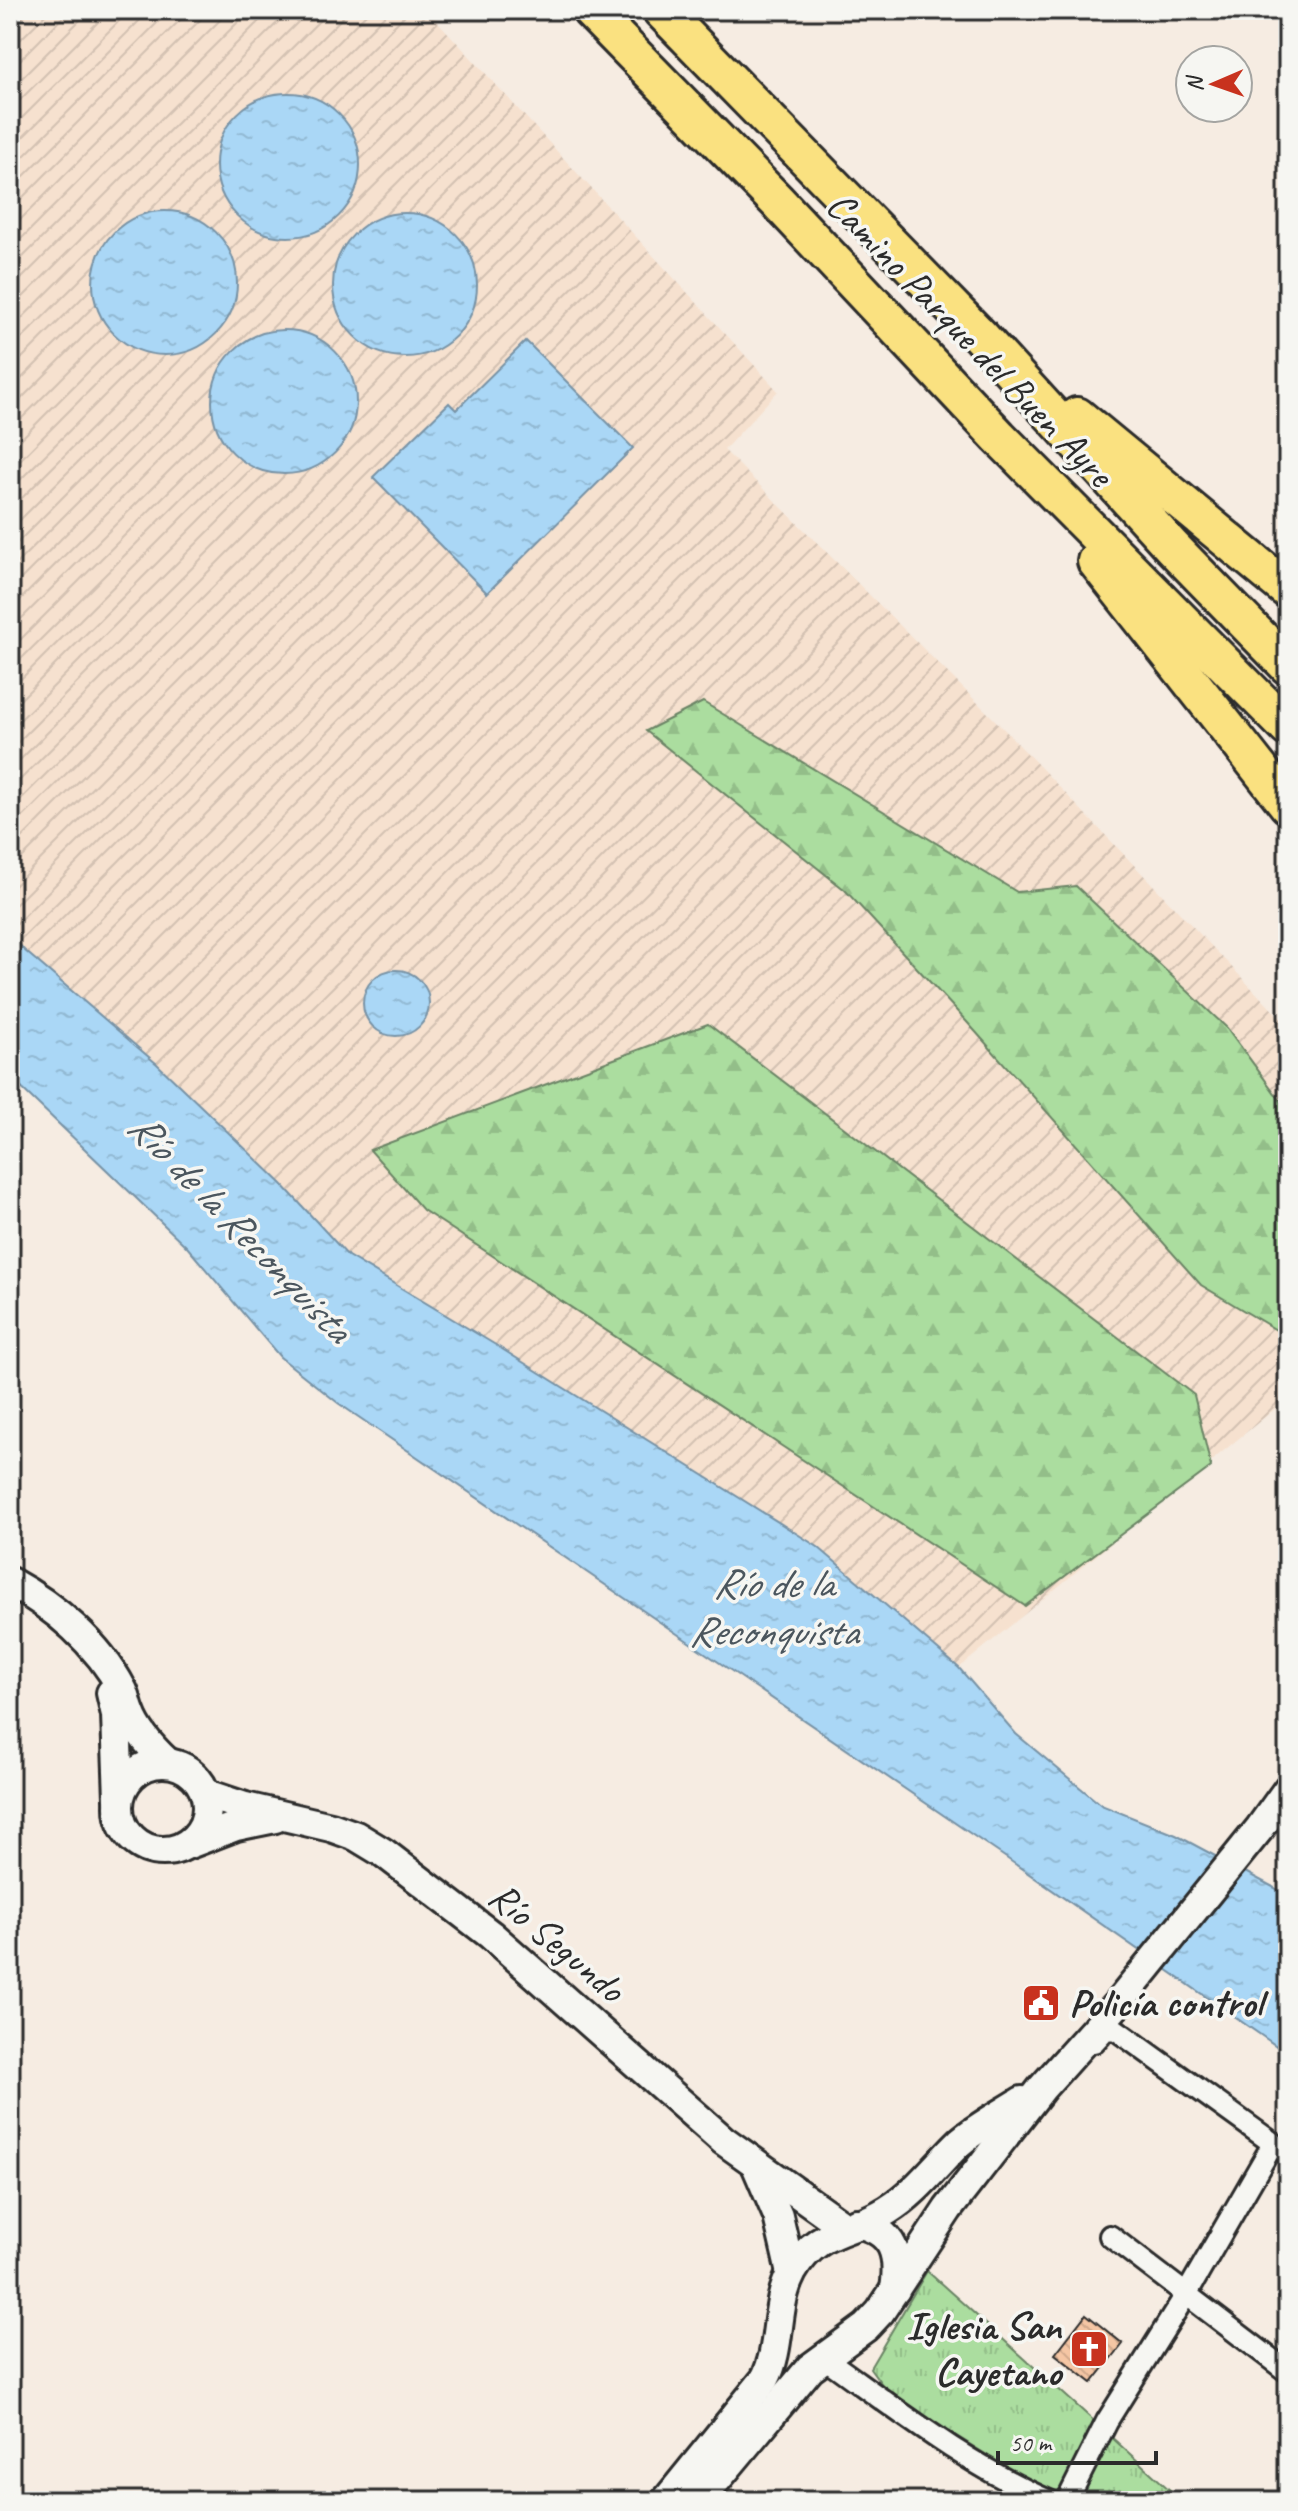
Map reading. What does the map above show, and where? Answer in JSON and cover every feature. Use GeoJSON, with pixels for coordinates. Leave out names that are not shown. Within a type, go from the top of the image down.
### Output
{"type":"FeatureCollection","features":[{"type":"Feature","properties":{"kind":"highway","name":"Camino Parque del Buen Ayre"},"geometry":{"type":"LineString","coordinates":[[590,10],[777,201],[999,437],[1288,728]]}},
{"type":"Feature","properties":{"kind":"highway","name":"Camino Parque del Buen Ayre"},"geometry":{"type":"LineString","coordinates":[[661,10],[980,336],[1172,547],[1288,666]]}},
{"type":"Feature","properties":{"kind":"highway"},"geometry":{"type":"LineString","coordinates":[[980,336],[1288,590]]}},
{"type":"Feature","properties":{"kind":"highway"},"geometry":{"type":"LineString","coordinates":[[999,437],[1288,805]]}},
{"type":"Feature","properties":{"kind":"street"},"geometry":{"type":"LineString","coordinates":[[10,1582],[36,1596],[104,1661],[123,1690],[131,1716],[141,1734],[167,1762]]}},
{"type":"Feature","properties":{"kind":"street"},"geometry":{"type":"LineString","coordinates":[[104,1661],[116,1715],[119,1808],[129,1836],[155,1851],[170,1851],[196,1837],[205,1824],[208,1809],[206,1794],[194,1774],[182,1766],[167,1762],[153,1763],[139,1769],[128,1779],[121,1793],[119,1808]]}},
{"type":"Feature","properties":{"kind":"street"},"geometry":{"type":"LineString","coordinates":[[699,2501],[797,2382],[823,2357],[866,2327],[880,2312],[948,2209],[1042,2088],[1120,2001],[1288,1789]]}},
{"type":"Feature","properties":{"kind":"street","name":"Río Segundo"},"geometry":{"type":"LineString","coordinates":[[206,1794],[331,1827],[356,1836],[384,1853],[491,1935],[723,2140],[851,2225]]}},
{"type":"Feature","properties":{"kind":"street","name":"Río Segundo"},"geometry":{"type":"LineString","coordinates":[[184,1846],[236,1826],[284,1816]]}},
{"type":"Feature","properties":{"kind":"street"},"geometry":{"type":"LineString","coordinates":[[1042,2088],[1050,2092],[1105,2030],[1115,2029],[1280,2149],[1107,2421],[1067,2501]]}},
{"type":"Feature","properties":{"kind":"street"},"geometry":{"type":"LineString","coordinates":[[666,2501],[765,2379],[773,2364],[791,2273],[805,2255],[821,2239],[889,2210],[963,2139],[1042,2088]]}},
{"type":"Feature","properties":{"kind":"street"},"geometry":{"type":"LineString","coordinates":[[756,2164],[778,2216],[791,2273]]}},
{"type":"Feature","properties":{"kind":"street"},"geometry":{"type":"LineString","coordinates":[[851,2225],[872,2226],[890,2242],[898,2270],[895,2291]]}},
{"type":"Feature","properties":{"kind":"street"},"geometry":{"type":"LineString","coordinates":[[1110,2236],[1288,2372]]}},
{"type":"Feature","properties":{"kind":"street"},"geometry":{"type":"LineString","coordinates":[[776,2337],[789,2351],[800,2356],[823,2357],[899,2414],[1000,2478],[1049,2501]]}},
{"type":"Feature","properties":{"kind":"shaded area"},"geometry":{"type":"Polygon","coordinates":[[[10,10],[427,10],[778,391],[724,450],[999,724],[1288,1026],[1288,1398],[959,1668],[818,1547],[348,1256],[282,1184],[157,1064],[24,950],[10,934],[10,10]]]}},
{"type":"Feature","properties":{"kind":"green space"},"geometry":{"type":"Polygon","coordinates":[[[703,702],[1017,892],[1076,886],[1227,1028],[1288,1111],[1288,1337],[1201,1285],[845,890],[646,731],[703,702]]]}},
{"type":"Feature","properties":{"kind":"green space"},"geometry":{"type":"Polygon","coordinates":[[[708,1024],[1194,1395],[1211,1467],[1025,1606],[423,1210],[370,1150],[708,1024]]]}},
{"type":"Feature","properties":{"kind":"green space"},"geometry":{"type":"Polygon","coordinates":[[[927,2271],[1094,2421],[1066,2489],[1053,2495],[1043,2490],[889,2394],[870,2368],[927,2271]]]}},
{"type":"Feature","properties":{"kind":"green space"},"geometry":{"type":"Polygon","coordinates":[[[1109,2435],[1182,2501],[1080,2501],[1079,2494],[1109,2435]]]}},
{"type":"Feature","properties":{"kind":"water"},"geometry":{"type":"Polygon","coordinates":[[[288,93],[315,99],[339,114],[354,138],[360,165],[354,192],[339,216],[315,231],[288,237],[261,231],[237,216],[222,192],[216,165],[222,138],[237,114],[261,99],[288,93]]]}},
{"type":"Feature","properties":{"kind":"water"},"geometry":{"type":"Polygon","coordinates":[[[165,211],[192,217],[216,232],[231,256],[237,283],[231,310],[216,334],[192,349],[165,355],[138,349],[114,334],[99,310],[93,283],[99,256],[114,232],[138,217],[165,211]]]}},
{"type":"Feature","properties":{"kind":"water"},"geometry":{"type":"Polygon","coordinates":[[[405,213],[432,219],[456,234],[471,258],[477,285],[471,312],[456,336],[432,351],[405,357],[378,351],[354,336],[339,312],[333,285],[339,258],[354,234],[378,219],[405,213]]]}},
{"type":"Feature","properties":{"kind":"water"},"geometry":{"type":"Polygon","coordinates":[[[284,330],[311,336],[335,351],[350,375],[356,402],[350,429],[335,453],[311,468],[284,474],[257,468],[233,453],[218,429],[212,402],[218,375],[233,351],[257,336],[284,330]]]}},
{"type":"Feature","properties":{"kind":"water"},"geometry":{"type":"Polygon","coordinates":[[[526,341],[633,448],[487,593],[373,477],[449,403],[456,410],[526,341]]]}},
{"type":"Feature","properties":{"kind":"water","name":"Río de la Reconquista"},"geometry":{"type":"Polygon","coordinates":[[[10,934],[24,950],[157,1064],[282,1184],[348,1256],[818,1547],[959,1668],[1016,1734],[1101,1805],[1176,1835],[1288,1895],[1288,2054],[1002,1855],[338,1403],[280,1357],[187,1247],[10,1077],[10,934]]]}},
{"type":"Feature","properties":{"kind":"water"},"geometry":{"type":"Polygon","coordinates":[[[390,970],[402,970],[414,975],[424,985],[429,1003],[427,1016],[414,1031],[402,1036],[390,1036],[378,1031],[368,1021],[363,1009],[363,997],[368,985],[378,975],[390,970]]]}},
{"type":"Feature","properties":{"kind":"building","name":"Iglesia San Cayetano"},"geometry":{"type":"Polygon","coordinates":[[[1086,2314],[1123,2344],[1092,2383],[1055,2354],[1086,2314]]]}},
{"type":"Feature","properties":{"kind":"place","name":"Policía control"},"geometry":{"type":"Point","coordinates":[1041,2003]}},
{"type":"Feature","properties":{"kind":"place","name":"Iglesia San Cayetano"},"geometry":{"type":"Point","coordinates":[1089,2349]}}]}
